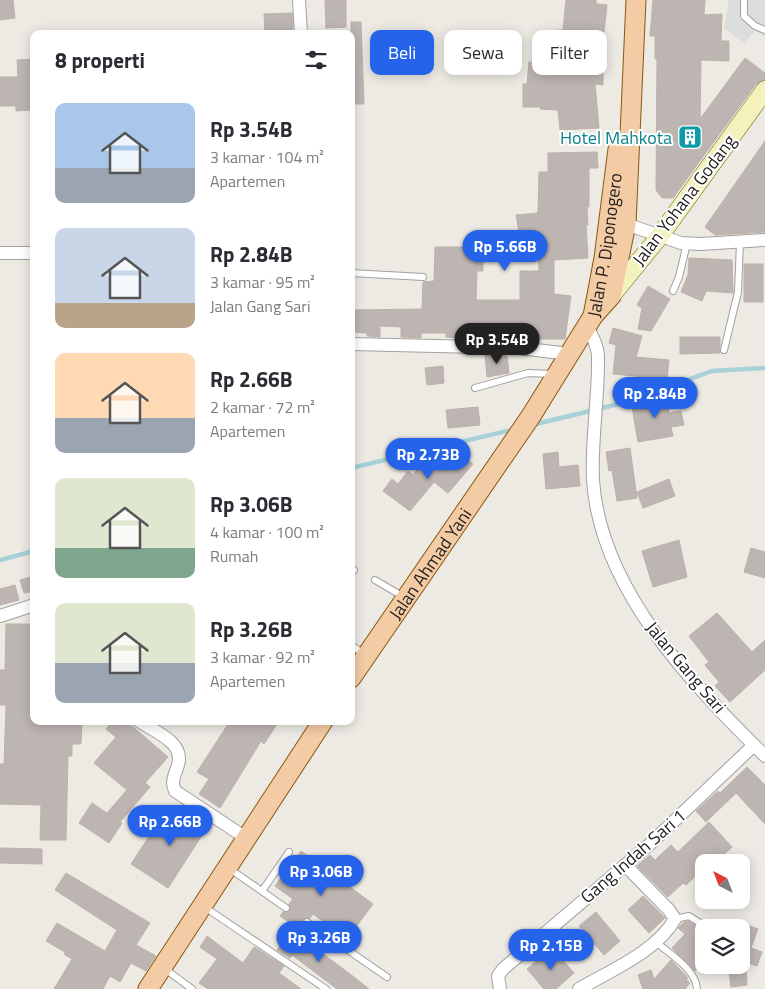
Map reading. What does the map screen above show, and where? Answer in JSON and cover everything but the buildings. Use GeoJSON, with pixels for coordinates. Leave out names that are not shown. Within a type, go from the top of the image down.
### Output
{"type":"FeatureCollection","features":[{"type":"Feature","properties":{"kind":"main road","name":"Jalan P. Diponogero"},"geometry":{"type":"LineString","coordinates":[[596,309],[626,224],[623,0]]}},
{"type":"Feature","properties":{"kind":"main road","name":"Jalan P. Diponogero"},"geometry":{"type":"LineString","coordinates":[[596,309],[626,123],[636,0]]}},
{"type":"Feature","properties":{"kind":"main road","name":"Jalan Yohana Godang"},"geometry":{"type":"LineString","coordinates":[[596,309],[659,237],[765,90]]}},
{"type":"Feature","properties":{"kind":"main road","name":"Jalan Ahmad Yani"},"geometry":{"type":"LineString","coordinates":[[355,664],[359,650],[405,598],[531,416],[596,309]]}},
{"type":"Feature","properties":{"kind":"main road"},"geometry":{"type":"LineString","coordinates":[[148,989],[320,725]]}},
{"type":"Feature","properties":{"kind":"street"},"geometry":{"type":"LineString","coordinates":[[299,0],[301,30]]}},
{"type":"Feature","properties":{"kind":"street"},"geometry":{"type":"LineString","coordinates":[[626,224],[659,237],[686,244],[765,240]]}},
{"type":"Feature","properties":{"kind":"street"},"geometry":{"type":"LineString","coordinates":[[0,253],[30,253]]}},
{"type":"Feature","properties":{"kind":"street","name":"Jalan Gang Sari"},"geometry":{"type":"LineString","coordinates":[[596,309],[592,336],[598,354],[593,481],[608,544],[639,609],[684,671],[765,756]]}},
{"type":"Feature","properties":{"kind":"street"},"geometry":{"type":"LineString","coordinates":[[355,344],[519,348],[570,354]]}},
{"type":"Feature","properties":{"kind":"street"},"geometry":{"type":"LineString","coordinates":[[0,616],[30,606]]}},
{"type":"Feature","properties":{"kind":"street"},"geometry":{"type":"LineString","coordinates":[[146,725],[171,742],[180,752],[181,758],[172,780],[176,791],[246,838]]}},
{"type":"Feature","properties":{"kind":"street","name":"Gang Indah Sari 1"},"geometry":{"type":"LineString","coordinates":[[500,989],[498,976],[503,969],[625,865],[754,744]]}},
{"type":"Feature","properties":{"kind":"street"},"geometry":{"type":"LineString","coordinates":[[579,989],[655,942],[663,936],[675,919],[669,910],[625,865]]}},
{"type":"Feature","properties":{"kind":"lane"},"geometry":{"type":"LineString","coordinates":[[744,0],[744,16],[755,26],[765,30]]}},
{"type":"Feature","properties":{"kind":"lane"},"geometry":{"type":"LineString","coordinates":[[724,350],[738,292],[740,242]]}},
{"type":"Feature","properties":{"kind":"lane"},"geometry":{"type":"LineString","coordinates":[[673,291],[679,277],[686,244]]}},
{"type":"Feature","properties":{"kind":"lane"},"geometry":{"type":"LineString","coordinates":[[355,273],[423,277]]}},
{"type":"Feature","properties":{"kind":"lane"},"geometry":{"type":"LineString","coordinates":[[475,388],[528,373],[557,375]]}},
{"type":"Feature","properties":{"kind":"lane"},"geometry":{"type":"LineString","coordinates":[[375,580],[405,598]]}},
{"type":"Feature","properties":{"kind":"lane"},"geometry":{"type":"LineString","coordinates":[[262,891],[289,852]]}},
{"type":"Feature","properties":{"kind":"lane"},"geometry":{"type":"LineString","coordinates":[[227,867],[286,908]]}},
{"type":"Feature","properties":{"kind":"lane"},"geometry":{"type":"LineString","coordinates":[[202,905],[326,989]]}},
{"type":"Feature","properties":{"kind":"lane"},"geometry":{"type":"LineString","coordinates":[[675,919],[689,916],[695,920]]}},
{"type":"Feature","properties":{"kind":"lane"},"geometry":{"type":"LineString","coordinates":[[307,922],[387,977]]}},
{"type":"Feature","properties":{"kind":"lane"},"geometry":{"type":"LineString","coordinates":[[655,942],[690,972],[696,982],[697,989]]}},
{"type":"Feature","properties":{"kind":"lane"},"geometry":{"type":"LineString","coordinates":[[162,967],[192,989]]}},
{"type":"Feature","properties":{"kind":"shaded area"},"geometry":{"type":"Polygon","coordinates":[[[729,0],[765,0],[765,37],[755,31],[744,43],[724,28],[729,0]]]}},
{"type":"Feature","properties":{"kind":"waterway"},"geometry":{"type":"LineString","coordinates":[[532,425],[623,403],[712,371],[765,368]]}},
{"type":"Feature","properties":{"kind":"waterway"},"geometry":{"type":"LineString","coordinates":[[355,467],[515,429]]}},
{"type":"Feature","properties":{"kind":"waterway"},"geometry":{"type":"LineString","coordinates":[[0,560],[30,552]]}},
{"type":"Feature","properties":{"kind":"place","name":"Hotel Mahkota"},"geometry":{"type":"Point","coordinates":[690,137]}}]}
